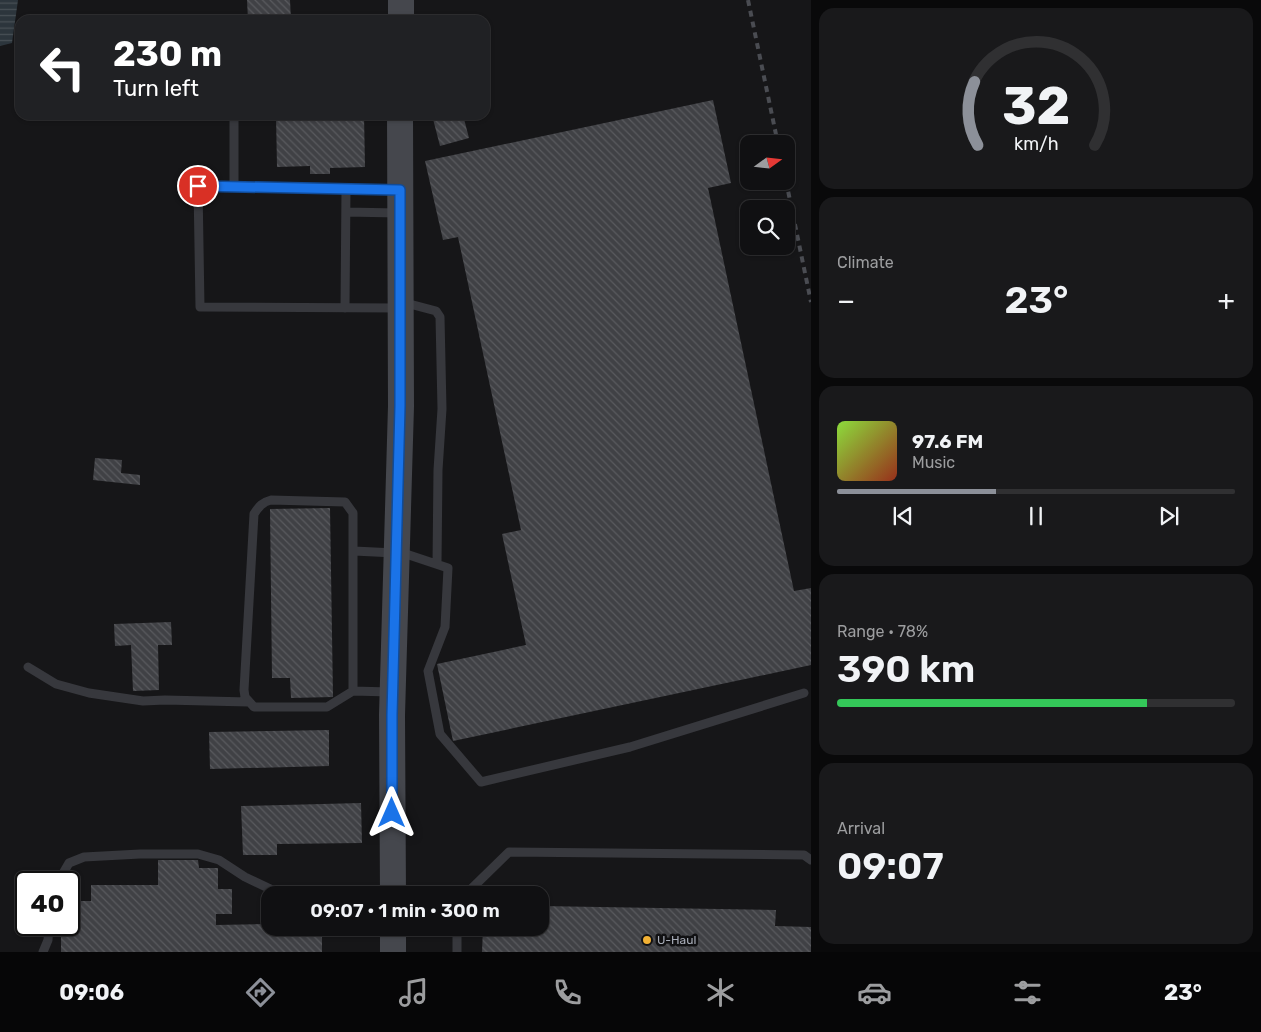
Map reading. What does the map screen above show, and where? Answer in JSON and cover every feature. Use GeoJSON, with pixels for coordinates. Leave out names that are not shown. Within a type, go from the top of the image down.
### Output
{"type":"FeatureCollection","features":[{"type":"Feature","properties":{"kind":"street"},"geometry":{"type":"LineString","coordinates":[[401,0],[401,15]]}},
{"type":"Feature","properties":{"kind":"street"},"geometry":{"type":"LineString","coordinates":[[392,886],[392,692],[400,406],[400,120]]}},
{"type":"Feature","properties":{"kind":"street"},"geometry":{"type":"LineString","coordinates":[[393,936],[393,952]]}},
{"type":"Feature","properties":{"kind":"lane"},"geometry":{"type":"LineString","coordinates":[[234,120],[234,187]]}},
{"type":"Feature","properties":{"kind":"lane"},"geometry":{"type":"LineString","coordinates":[[400,201],[346,189],[198,186],[200,307],[345,308],[400,304],[436,311],[440,317],[442,409],[438,470],[437,564]]}},
{"type":"Feature","properties":{"kind":"lane"},"geometry":{"type":"LineString","coordinates":[[345,308],[346,189]]}},
{"type":"Feature","properties":{"kind":"lane"},"geometry":{"type":"LineString","coordinates":[[346,212],[400,201]]}},
{"type":"Feature","properties":{"kind":"lane"},"geometry":{"type":"LineString","coordinates":[[354,691],[353,513],[344,502],[271,500],[264,502],[254,514],[244,690],[249,702],[254,707],[327,707],[354,691],[392,692]]}},
{"type":"Feature","properties":{"kind":"lane"},"geometry":{"type":"LineString","coordinates":[[354,551],[395,552],[448,568],[445,627],[428,671],[440,734],[481,782],[630,747],[804,693]]}},
{"type":"Feature","properties":{"kind":"lane"},"geometry":{"type":"LineString","coordinates":[[28,667],[56,684],[89,693],[143,701],[249,702]]}},
{"type":"Feature","properties":{"kind":"lane"},"geometry":{"type":"LineString","coordinates":[[474,886],[509,852],[804,855],[811,860]]}},
{"type":"Feature","properties":{"kind":"lane"},"geometry":{"type":"LineString","coordinates":[[64,871],[69,863],[84,857],[140,854],[198,854],[219,860],[245,877],[264,886]]}},
{"type":"Feature","properties":{"kind":"lane"},"geometry":{"type":"LineString","coordinates":[[43,952],[48,936]]}},
{"type":"Feature","properties":{"kind":"lane"},"geometry":{"type":"LineString","coordinates":[[457,952],[458,936]]}},
{"type":"Feature","properties":{"kind":"shaded area"},"geometry":{"type":"Polygon","coordinates":[[[0,0],[18,0],[12,43],[0,46],[0,0]]]}},
{"type":"Feature","properties":{"kind":"building"},"geometry":{"type":"Polygon","coordinates":[[[247,0],[290,0],[291,15],[248,15],[247,0]]]}},
{"type":"Feature","properties":{"kind":"building"},"geometry":{"type":"Polygon","coordinates":[[[713,100],[731,183],[708,188],[794,591],[811,588],[811,665],[453,741],[437,664],[526,645],[502,534],[521,530],[458,237],[443,240],[425,161],[713,100]]]}},
{"type":"Feature","properties":{"kind":"building"},"geometry":{"type":"Polygon","coordinates":[[[276,120],[364,120],[365,167],[330,168],[330,174],[310,174],[310,166],[277,167],[276,120]]]}},
{"type":"Feature","properties":{"kind":"building"},"geometry":{"type":"Polygon","coordinates":[[[433,120],[464,120],[469,138],[440,146],[433,120]]]}},
{"type":"Feature","properties":{"kind":"building"},"geometry":{"type":"Polygon","coordinates":[[[95,458],[122,460],[121,473],[140,475],[140,485],[93,480],[95,458]]]}},
{"type":"Feature","properties":{"kind":"building"},"geometry":{"type":"Polygon","coordinates":[[[330,508],[333,697],[291,698],[290,678],[272,678],[270,509],[330,508]]]}},
{"type":"Feature","properties":{"kind":"building"},"geometry":{"type":"Polygon","coordinates":[[[171,622],[172,645],[158,645],[159,690],[133,691],[131,645],[115,646],[114,624],[171,622]]]}},
{"type":"Feature","properties":{"kind":"building"},"geometry":{"type":"Polygon","coordinates":[[[329,730],[329,766],[210,769],[209,732],[329,730]]]}},
{"type":"Feature","properties":{"kind":"building"},"geometry":{"type":"Polygon","coordinates":[[[361,803],[362,843],[277,844],[277,855],[243,855],[241,806],[361,803]]]}},
{"type":"Feature","properties":{"kind":"building"},"geometry":{"type":"Polygon","coordinates":[[[158,860],[198,860],[199,868],[218,868],[218,889],[232,889],[232,914],[216,914],[216,925],[261,924],[261,936],[322,936],[322,952],[61,952],[61,936],[80,936],[80,901],[91,901],[91,885],[158,885],[158,860]]]}},
{"type":"Feature","properties":{"kind":"building","name":"U-Haul"},"geometry":{"type":"Polygon","coordinates":[[[549,906],[776,910],[775,926],[811,927],[811,952],[482,952],[483,936],[549,936],[549,906]]]}},
{"type":"Feature","properties":{"kind":"railway"},"geometry":{"type":"LineString","coordinates":[[748,0],[776,135]]}},
{"type":"Feature","properties":{"kind":"railway"},"geometry":{"type":"LineString","coordinates":[[788,190],[811,302]]}},
{"type":"Feature","properties":{"kind":"place","name":"U-Haul"},"geometry":{"type":"Point","coordinates":[647,940]}},
{"type":"Feature","properties":{"kind":"route"},"geometry":{"type":"LineString","coordinates":[[198,186],[400,190],[400,406],[392,715],[392,813]]}}]}
